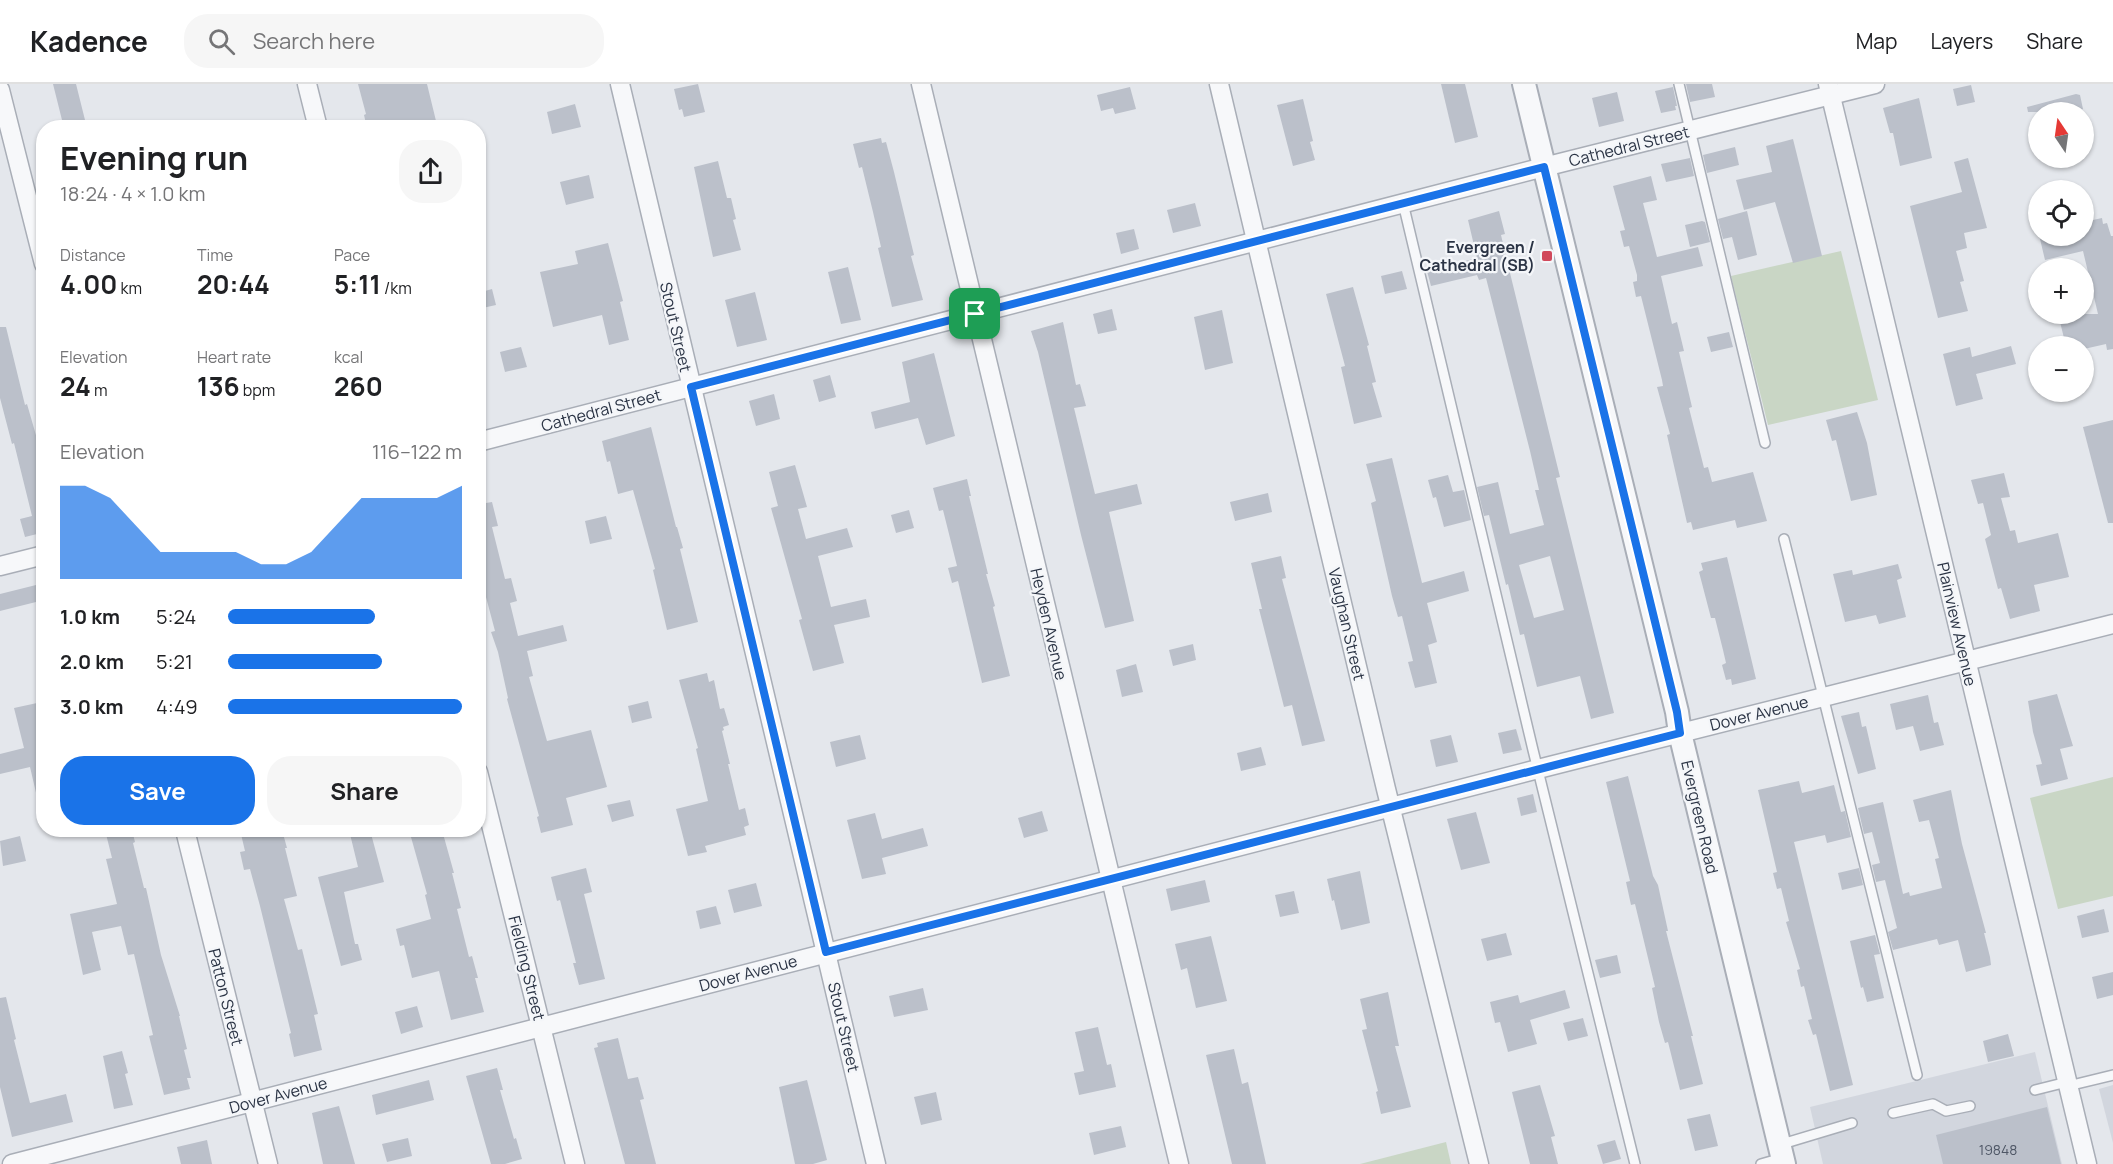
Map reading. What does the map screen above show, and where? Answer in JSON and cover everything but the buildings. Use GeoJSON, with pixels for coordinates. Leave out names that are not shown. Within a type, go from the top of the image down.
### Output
{"type":"FeatureCollection","features":[{"type":"Feature","properties":{"kind":"street"},"geometry":{"type":"LineString","coordinates":[[307,84],[316,120]]}},
{"type":"Feature","properties":{"kind":"street","name":"Stout Street"},"geometry":{"type":"LineString","coordinates":[[620,84],[876,1164]]}},
{"type":"Feature","properties":{"kind":"street","name":"Heyden Avenue"},"geometry":{"type":"LineString","coordinates":[[921,84],[1179,1164]]}},
{"type":"Feature","properties":{"kind":"street","name":"Vaughan Street"},"geometry":{"type":"LineString","coordinates":[[1219,84],[1391,807],[1479,1164]]}},
{"type":"Feature","properties":{"kind":"street","name":"Evergreen Road"},"geometry":{"type":"LineString","coordinates":[[1524,84],[1674,700],[1776,1158]]}},
{"type":"Feature","properties":{"kind":"street","name":"Cathedral Street"},"geometry":{"type":"LineString","coordinates":[[486,440],[1690,130],[1829,89],[1875,84]]}},
{"type":"Feature","properties":{"kind":"street","name":"Plainview Avenue"},"geometry":{"type":"LineString","coordinates":[[1829,89],[2087,1164]]}},
{"type":"Feature","properties":{"kind":"street"},"geometry":{"type":"LineString","coordinates":[[0,90],[36,232]]}},
{"type":"Feature","properties":{"kind":"street"},"geometry":{"type":"LineString","coordinates":[[0,566],[36,557]]}},
{"type":"Feature","properties":{"kind":"street","name":"Dover Avenue"},"geometry":{"type":"LineString","coordinates":[[12,1164],[1110,879],[2113,624]]}},
{"type":"Feature","properties":{"kind":"street","name":"Fielding Street"},"geometry":{"type":"LineString","coordinates":[[486,804],[575,1164]]}},
{"type":"Feature","properties":{"kind":"street","name":"Patton Street"},"geometry":{"type":"LineString","coordinates":[[187,837],[268,1164]]}},
{"type":"Feature","properties":{"kind":"lane"},"geometry":{"type":"LineString","coordinates":[[1679,84],[1765,443]]}},
{"type":"Feature","properties":{"kind":"lane"},"geometry":{"type":"LineString","coordinates":[[1402,203],[1635,1164]]}},
{"type":"Feature","properties":{"kind":"lane"},"geometry":{"type":"LineString","coordinates":[[1784,539],[1917,1075]]}},
{"type":"Feature","properties":{"kind":"lane"},"geometry":{"type":"LineString","coordinates":[[2035,1090],[2113,1075]]}},
{"type":"Feature","properties":{"kind":"lane"},"geometry":{"type":"LineString","coordinates":[[1893,1113],[1933,1104],[1947,1112],[1970,1106]]}},
{"type":"Feature","properties":{"kind":"lane"},"geometry":{"type":"LineString","coordinates":[[1776,1158],[1807,1138],[1852,1123]]}},
{"type":"Feature","properties":{"kind":"shaded area"},"geometry":{"type":"Polygon","coordinates":[[[2035,1052],[2062,1164],[1823,1164],[1810,1107],[2035,1052]]]}},
{"type":"Feature","properties":{"kind":"shaded area"},"geometry":{"type":"Polygon","coordinates":[[[2113,1085],[2113,1143],[2099,1089],[2113,1085]]]}},
{"type":"Feature","properties":{"kind":"green space"},"geometry":{"type":"Polygon","coordinates":[[[1841,251],[1878,400],[1768,425],[1731,276],[1841,251]]]}},
{"type":"Feature","properties":{"kind":"green space"},"geometry":{"type":"Polygon","coordinates":[[[2113,777],[2113,896],[2058,909],[2030,798],[2113,777]]]}},
{"type":"Feature","properties":{"kind":"green space"},"geometry":{"type":"Polygon","coordinates":[[[1446,1142],[1451,1164],[1360,1164],[1446,1142]]]}},
{"type":"Feature","properties":{"kind":"place","name":"Evergreen / Cathedral (SB)"},"geometry":{"type":"Point","coordinates":[1547,256]}},
{"type":"Feature","properties":{"kind":"route"},"geometry":{"type":"LineString","coordinates":[[1544,167],[1677,712],[1680,733],[826,952],[691,387],[975,314],[1544,167]]}}]}
